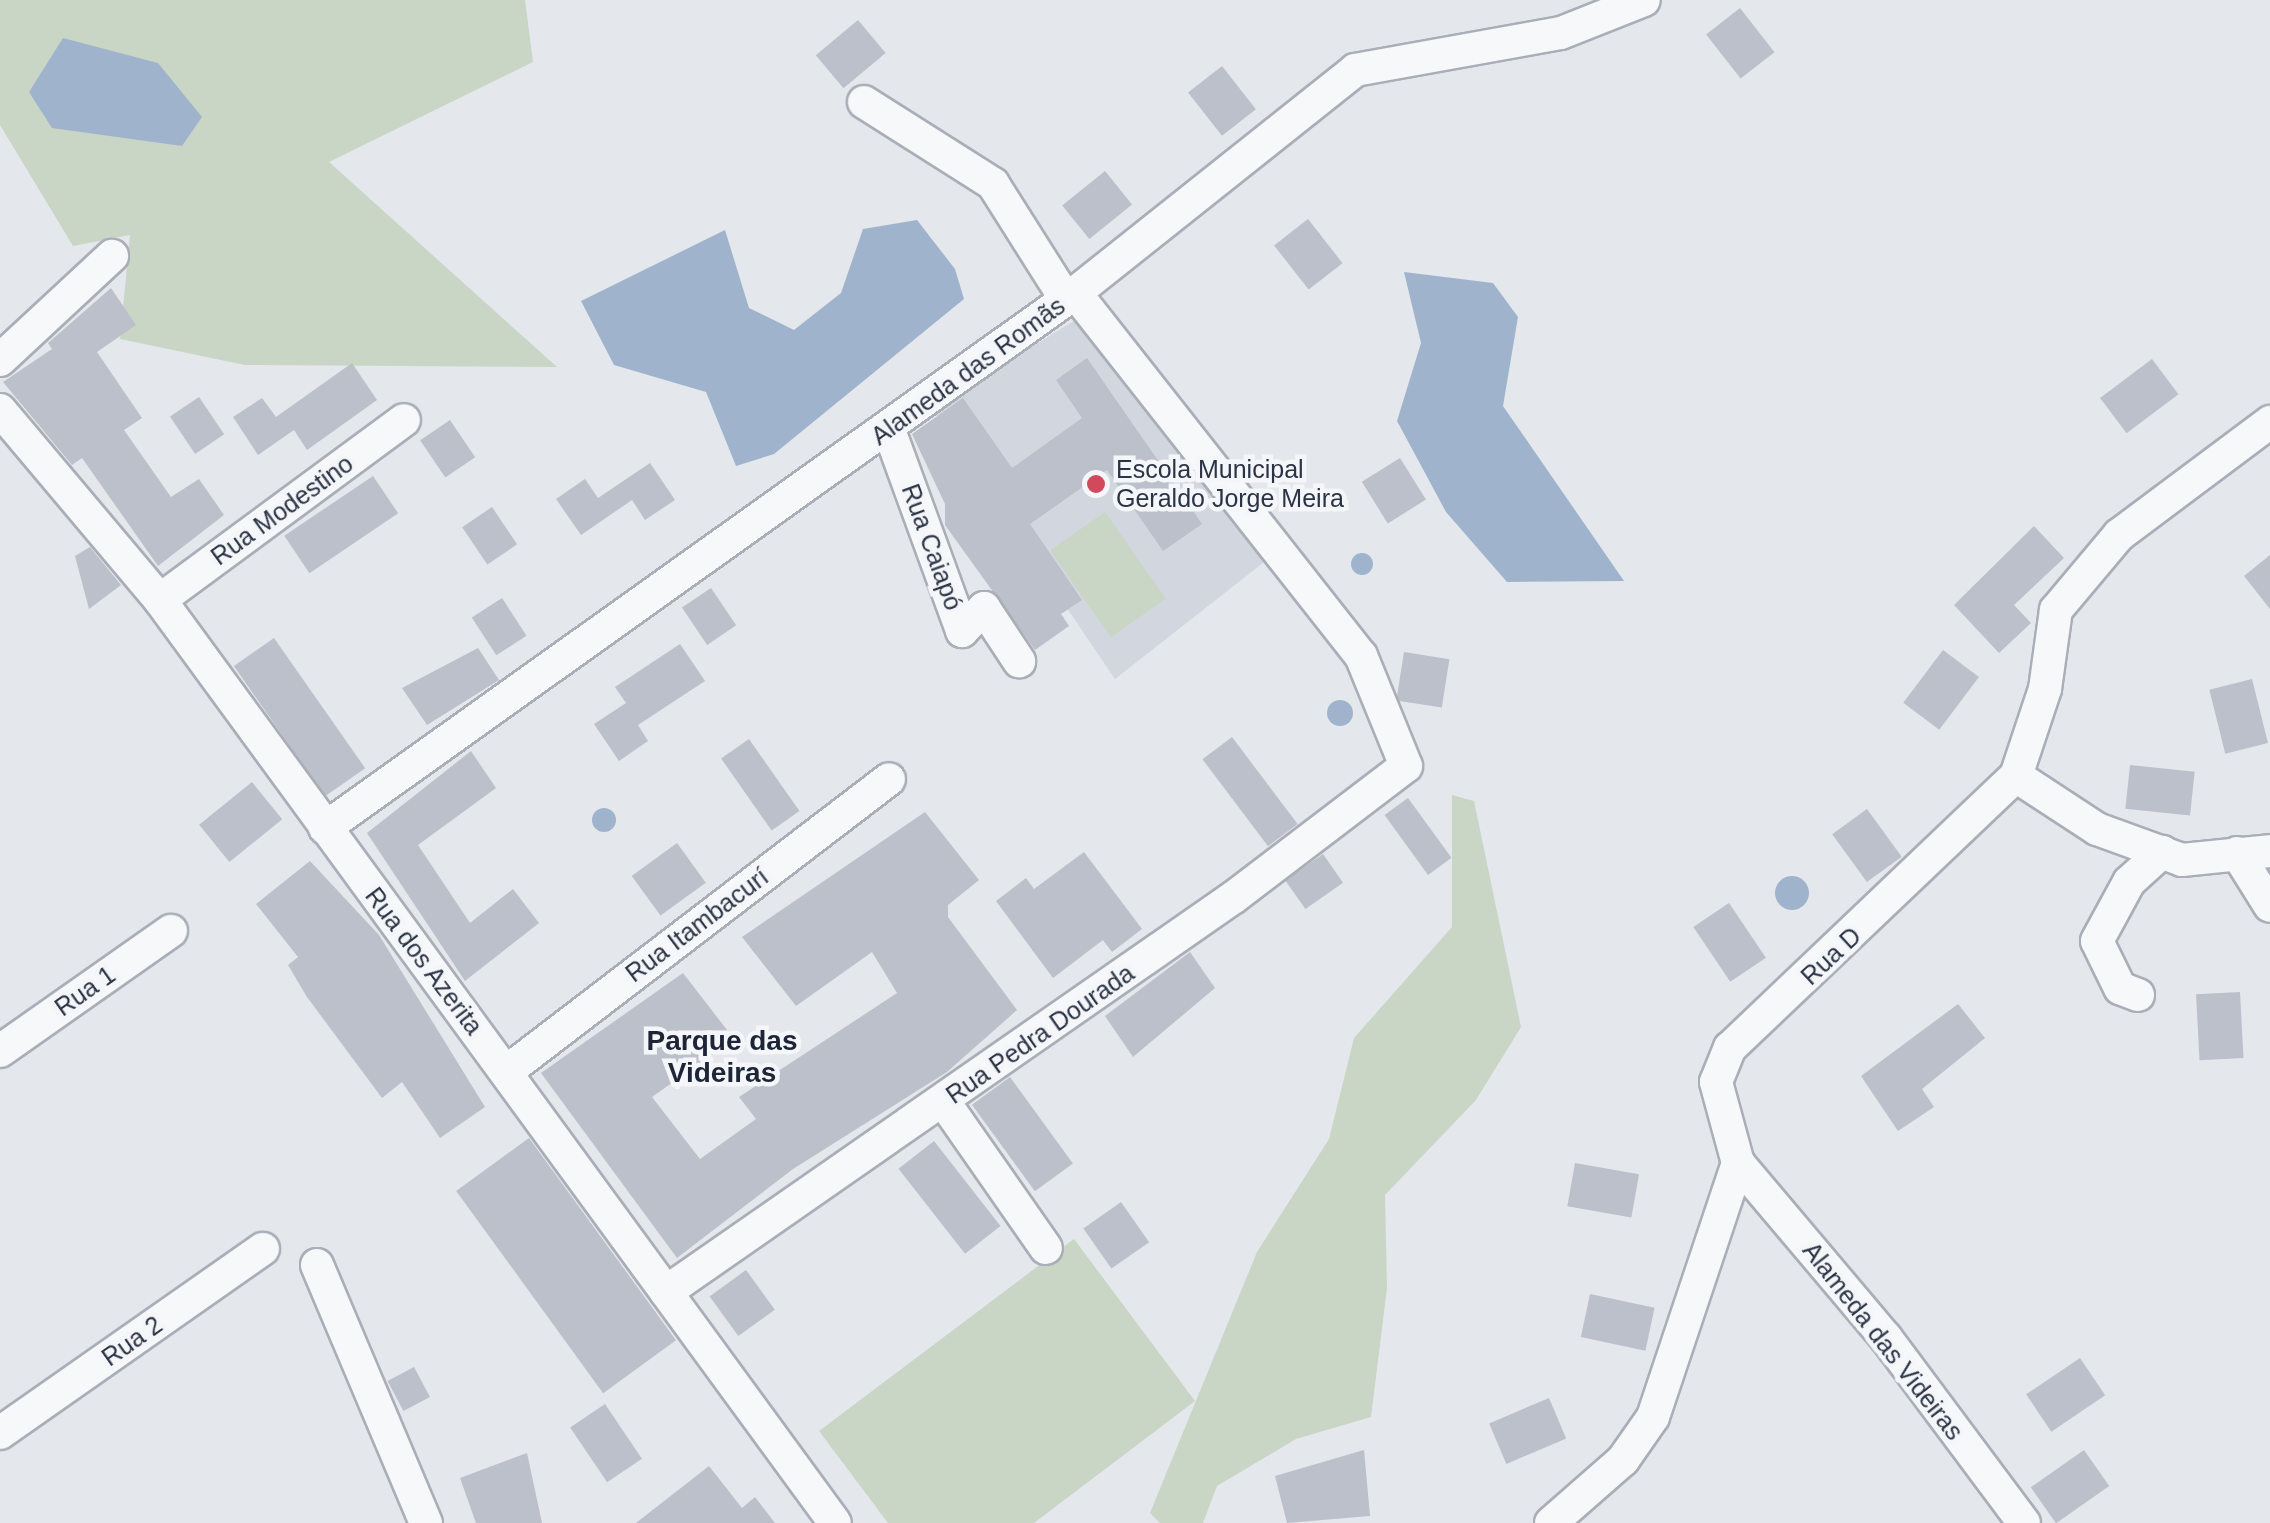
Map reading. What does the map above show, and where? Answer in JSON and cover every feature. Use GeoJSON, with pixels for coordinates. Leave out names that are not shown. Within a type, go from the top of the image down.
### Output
{"type":"FeatureCollection","features":[{"type":"Feature","properties":{"kind":"street","name":"Alameda das Romãs"},"geometry":{"type":"LineString","coordinates":[[325,828],[889,430],[1070,296],[1355,70],[1561,33],[1644,0]]}},
{"type":"Feature","properties":{"kind":"street"},"geometry":{"type":"LineString","coordinates":[[864,102],[993,184],[1070,296]]}},
{"type":"Feature","properties":{"kind":"street"},"geometry":{"type":"LineString","coordinates":[[0,360],[112,256]]}},
{"type":"Feature","properties":{"kind":"street","name":"Rua Pedra Dourada"},"geometry":{"type":"LineString","coordinates":[[666,1292],[944,1102],[1406,766],[1361,656],[1070,296]]}},
{"type":"Feature","properties":{"kind":"street","name":"Rua dos Azerita"},"geometry":{"type":"LineString","coordinates":[[0,410],[160,600],[835,1523]]}},
{"type":"Feature","properties":{"kind":"street","name":"Rua Modestino"},"geometry":{"type":"LineString","coordinates":[[160,600],[404,420]]}},
{"type":"Feature","properties":{"kind":"street"},"geometry":{"type":"LineString","coordinates":[[2270,422],[2120,535],[2056,610],[2046,688],[2016,776],[2097,828],[2162,852],[2208,862],[2237,853],[2270,852]]}},
{"type":"Feature","properties":{"kind":"street","name":"Rua Caiapó"},"geometry":{"type":"LineString","coordinates":[[889,430],[962,631],[984,608],[1019,661]]}},
{"type":"Feature","properties":{"kind":"street","name":"Rua D"},"geometry":{"type":"LineString","coordinates":[[1738,1163],[1716,1082],[1730,1048],[2016,776]]}},
{"type":"Feature","properties":{"kind":"street","name":"Rua Itambacurí"},"geometry":{"type":"LineString","coordinates":[[506,1072],[889,779]]}},
{"type":"Feature","properties":{"kind":"street"},"geometry":{"type":"LineString","coordinates":[[2138,995],[2120,988],[2097,941],[2130,882],[2162,852]]}},
{"type":"Feature","properties":{"kind":"street"},"geometry":{"type":"LineString","coordinates":[[2237,853],[2270,906]]}},
{"type":"Feature","properties":{"kind":"street","name":"Rua 1"},"geometry":{"type":"LineString","coordinates":[[0,1050],[171,931]]}},
{"type":"Feature","properties":{"kind":"street"},"geometry":{"type":"LineString","coordinates":[[944,1102],[1046,1248]]}},
{"type":"Feature","properties":{"kind":"street"},"geometry":{"type":"LineString","coordinates":[[1552,1523],[1623,1460],[1653,1417],[1738,1163]]}},
{"type":"Feature","properties":{"kind":"street","name":"Alameda das Videiras"},"geometry":{"type":"LineString","coordinates":[[1738,1163],[1886,1338],[2024,1523]]}},
{"type":"Feature","properties":{"kind":"street","name":"Rua 2"},"geometry":{"type":"LineString","coordinates":[[0,1432],[264,1249]]}},
{"type":"Feature","properties":{"kind":"street"},"geometry":{"type":"LineString","coordinates":[[317,1265],[426,1523]]}},
{"type":"Feature","properties":{"kind":"shaded area","name":"Escola Municipal Geraldo Jorge Meira"},"geometry":{"type":"Polygon","coordinates":[[[1080,317],[1268,559],[1115,679],[932,409],[1080,317]]]}},
{"type":"Feature","properties":{"kind":"green space"},"geometry":{"type":"Polygon","coordinates":[[[0,0],[525,0],[533,62],[329,162],[557,367],[245,365],[120,339],[130,235],[73,246],[0,125],[0,0]]]}},
{"type":"Feature","properties":{"kind":"green space"},"geometry":{"type":"Polygon","coordinates":[[[1105,512],[1166,599],[1111,637],[1050,550],[1105,512]]]}},
{"type":"Feature","properties":{"kind":"green space"},"geometry":{"type":"Polygon","coordinates":[[[1452,795],[1474,801],[1521,1027],[1476,1100],[1385,1195],[1387,1288],[1371,1417],[1296,1439],[1217,1486],[1203,1523],[1160,1523],[1150,1513],[1257,1252],[1329,1139],[1354,1038],[1452,927],[1452,795]]]}},
{"type":"Feature","properties":{"kind":"green space"},"geometry":{"type":"Polygon","coordinates":[[[1074,1239],[1195,1401],[1034,1523],[888,1523],[819,1431],[1074,1239]]]}},
{"type":"Feature","properties":{"kind":"water"},"geometry":{"type":"Polygon","coordinates":[[[63,38],[158,63],[202,117],[182,146],[52,128],[29,92],[63,38]]]}},
{"type":"Feature","properties":{"kind":"water"},"geometry":{"type":"Polygon","coordinates":[[[917,220],[955,269],[964,299],[774,454],[736,466],[706,392],[614,365],[581,301],[725,230],[749,308],[794,330],[841,293],[863,229],[917,220]]]}},
{"type":"Feature","properties":{"kind":"water"},"geometry":{"type":"Polygon","coordinates":[[[1404,272],[1493,283],[1518,317],[1503,406],[1624,581],[1507,582],[1446,512],[1397,421],[1421,343],[1404,272]]]}},
{"type":"Feature","properties":{"kind":"water"},"geometry":{"type":"Polygon","coordinates":[[[1362,553],[1370,556],[1370,572],[1362,575],[1354,572],[1351,564],[1354,556],[1362,553]]]}},
{"type":"Feature","properties":{"kind":"water"},"geometry":{"type":"Polygon","coordinates":[[[1340,700],[1349,704],[1353,713],[1349,722],[1340,726],[1331,722],[1327,713],[1331,704],[1340,700]]]}},
{"type":"Feature","properties":{"kind":"water"},"geometry":{"type":"Polygon","coordinates":[[[604,808],[616,820],[604,832],[592,820],[604,808]]]}},
{"type":"Feature","properties":{"kind":"water"},"geometry":{"type":"Polygon","coordinates":[[[1792,876],[1804,881],[1809,893],[1804,905],[1792,910],[1780,905],[1775,893],[1780,881],[1792,876]]]}},
{"type":"Feature","properties":{"kind":"building"},"geometry":{"type":"Polygon","coordinates":[[[1740,8],[1774,52],[1741,79],[1706,34],[1740,8]]]}},
{"type":"Feature","properties":{"kind":"building"},"geometry":{"type":"Polygon","coordinates":[[[858,20],[886,53],[844,88],[816,55],[858,20]]]}},
{"type":"Feature","properties":{"kind":"building"},"geometry":{"type":"Polygon","coordinates":[[[1222,66],[1256,109],[1222,136],[1188,92],[1222,66]]]}},
{"type":"Feature","properties":{"kind":"building"},"geometry":{"type":"Polygon","coordinates":[[[1105,171],[1132,204],[1089,239],[1062,206],[1105,171]]]}},
{"type":"Feature","properties":{"kind":"building"},"geometry":{"type":"Polygon","coordinates":[[[1308,219],[1342,263],[1309,290],[1274,245],[1308,219]]]}},
{"type":"Feature","properties":{"kind":"building"},"geometry":{"type":"Polygon","coordinates":[[[111,288],[136,325],[97,352],[142,418],[124,430],[171,497],[199,479],[224,515],[158,566],[82,458],[72,465],[3,382],[52,349],[48,343],[111,288]]]}},
{"type":"Feature","properties":{"kind":"building"},"geometry":{"type":"Polygon","coordinates":[[[1087,358],[1202,524],[1163,551],[1107,470],[1030,524],[1082,600],[1061,614],[1069,626],[1035,650],[945,525],[945,504],[912,434],[963,398],[1012,468],[1082,418],[1056,380],[1087,358]]]}},
{"type":"Feature","properties":{"kind":"building"},"geometry":{"type":"Polygon","coordinates":[[[2152,359],[2178,394],[2127,433],[2100,398],[2152,359]]]}},
{"type":"Feature","properties":{"kind":"building"},"geometry":{"type":"Polygon","coordinates":[[[352,363],[377,400],[307,450],[294,430],[258,455],[233,417],[262,398],[276,417],[352,363]]]}},
{"type":"Feature","properties":{"kind":"building"},"geometry":{"type":"Polygon","coordinates":[[[199,397],[224,434],[195,454],[170,417],[199,397]]]}},
{"type":"Feature","properties":{"kind":"building"},"geometry":{"type":"Polygon","coordinates":[[[450,420],[475,457],[445,477],[420,440],[450,420]]]}},
{"type":"Feature","properties":{"kind":"building"},"geometry":{"type":"Polygon","coordinates":[[[1400,458],[1426,500],[1388,523],[1362,482],[1400,458]]]}},
{"type":"Feature","properties":{"kind":"building"},"geometry":{"type":"Polygon","coordinates":[[[650,463],[675,500],[645,520],[632,500],[581,535],[556,499],[585,479],[598,498],[650,463]]]}},
{"type":"Feature","properties":{"kind":"building"},"geometry":{"type":"Polygon","coordinates":[[[373,476],[398,513],[309,573],[284,536],[373,476]]]}},
{"type":"Feature","properties":{"kind":"building"},"geometry":{"type":"Polygon","coordinates":[[[492,507],[517,544],[487,564],[462,527],[492,507]]]}},
{"type":"Feature","properties":{"kind":"building"},"geometry":{"type":"Polygon","coordinates":[[[2034,526],[2064,558],[2014,605],[2031,623],[1999,653],[1954,605],[2034,526]]]}},
{"type":"Feature","properties":{"kind":"building"},"geometry":{"type":"Polygon","coordinates":[[[90,547],[121,585],[89,609],[75,556],[90,547]]]}},
{"type":"Feature","properties":{"kind":"building"},"geometry":{"type":"Polygon","coordinates":[[[2270,555],[2270,609],[2244,576],[2270,555]]]}},
{"type":"Feature","properties":{"kind":"building"},"geometry":{"type":"Polygon","coordinates":[[[711,588],[736,625],[707,645],[682,608],[711,588]]]}},
{"type":"Feature","properties":{"kind":"building"},"geometry":{"type":"Polygon","coordinates":[[[502,598],[527,636],[496,655],[472,618],[502,598]]]}},
{"type":"Feature","properties":{"kind":"building"},"geometry":{"type":"Polygon","coordinates":[[[274,638],[365,768],[325,796],[234,666],[274,638]]]}},
{"type":"Feature","properties":{"kind":"building"},"geometry":{"type":"Polygon","coordinates":[[[680,644],[705,681],[638,725],[648,741],[619,761],[594,724],[626,703],[615,687],[680,644]]]}},
{"type":"Feature","properties":{"kind":"building"},"geometry":{"type":"Polygon","coordinates":[[[478,648],[499,680],[427,725],[402,688],[478,648]]]}},
{"type":"Feature","properties":{"kind":"building"},"geometry":{"type":"Polygon","coordinates":[[[1943,650],[1979,677],[1939,730],[1903,703],[1943,650]]]}},
{"type":"Feature","properties":{"kind":"building"},"geometry":{"type":"Polygon","coordinates":[[[1404,652],[1449,659],[1442,708],[1396,700],[1404,652]]]}},
{"type":"Feature","properties":{"kind":"building"},"geometry":{"type":"Polygon","coordinates":[[[2252,679],[2268,743],[2225,754],[2209,690],[2252,679]]]}},
{"type":"Feature","properties":{"kind":"building"},"geometry":{"type":"Polygon","coordinates":[[[1232,737],[1298,824],[1268,846],[1202,759],[1232,737]]]}},
{"type":"Feature","properties":{"kind":"building"},"geometry":{"type":"Polygon","coordinates":[[[749,739],[799,811],[772,831],[721,759],[749,739]]]}},
{"type":"Feature","properties":{"kind":"building"},"geometry":{"type":"Polygon","coordinates":[[[471,751],[496,788],[418,845],[470,923],[513,889],[539,923],[465,981],[367,833],[471,751]]]}},
{"type":"Feature","properties":{"kind":"building"},"geometry":{"type":"Polygon","coordinates":[[[2130,765],[2195,772],[2190,816],[2125,809],[2130,765]]]}},
{"type":"Feature","properties":{"kind":"building"},"geometry":{"type":"Polygon","coordinates":[[[252,782],[282,819],[229,862],[199,825],[252,782]]]}},
{"type":"Feature","properties":{"kind":"building"},"geometry":{"type":"Polygon","coordinates":[[[1408,798],[1451,858],[1428,875],[1385,815],[1408,798]]]}},
{"type":"Feature","properties":{"kind":"building"},"geometry":{"type":"Polygon","coordinates":[[[1867,809],[1902,857],[1867,882],[1832,834],[1867,809]]]}},
{"type":"Feature","properties":{"kind":"building"},"geometry":{"type":"Polygon","coordinates":[[[925,812],[979,880],[948,905],[948,917],[1017,1010],[947,1072],[793,1169],[677,1258],[541,1073],[683,973],[734,1039],[652,1097],[700,1159],[756,1119],[739,1097],[897,993],[872,952],[796,1006],[742,937],[925,812]]]}},
{"type":"Feature","properties":{"kind":"building"},"geometry":{"type":"Polygon","coordinates":[[[677,843],[706,883],[660,916],[632,876],[677,843]]]}},
{"type":"Feature","properties":{"kind":"building"},"geometry":{"type":"Polygon","coordinates":[[[1084,852],[1142,929],[1112,952],[1103,940],[1053,978],[996,901],[1026,878],[1034,889],[1084,852]]]}},
{"type":"Feature","properties":{"kind":"building"},"geometry":{"type":"Polygon","coordinates":[[[1323,854],[1343,883],[1305,909],[1285,880],[1323,854]]]}},
{"type":"Feature","properties":{"kind":"building"},"geometry":{"type":"Polygon","coordinates":[[[310,861],[379,935],[485,1107],[440,1138],[402,1082],[382,1098],[307,997],[288,965],[298,957],[256,904],[310,861]]]}},
{"type":"Feature","properties":{"kind":"building"},"geometry":{"type":"Polygon","coordinates":[[[1729,903],[1766,958],[1730,982],[1693,927],[1729,903]]]}},
{"type":"Feature","properties":{"kind":"building"},"geometry":{"type":"Polygon","coordinates":[[[1190,952],[1215,988],[1133,1057],[1105,1016],[1190,952]]]}},
{"type":"Feature","properties":{"kind":"building"},"geometry":{"type":"Polygon","coordinates":[[[2240,992],[2243,1058],[2200,1060],[2196,994],[2240,992]]]}},
{"type":"Feature","properties":{"kind":"building"},"geometry":{"type":"Polygon","coordinates":[[[1958,1004],[1985,1038],[1922,1089],[1934,1107],[1898,1131],[1861,1076],[1958,1004]]]}},
{"type":"Feature","properties":{"kind":"building"},"geometry":{"type":"Polygon","coordinates":[[[1010,1077],[1073,1164],[1035,1191],[972,1105],[1010,1077]]]}},
{"type":"Feature","properties":{"kind":"building"},"geometry":{"type":"Polygon","coordinates":[[[529,1138],[676,1340],[603,1393],[456,1191],[529,1138]]]}},
{"type":"Feature","properties":{"kind":"building"},"geometry":{"type":"Polygon","coordinates":[[[934,1141],[1000,1226],[965,1254],[899,1169],[934,1141]]]}},
{"type":"Feature","properties":{"kind":"building"},"geometry":{"type":"Polygon","coordinates":[[[1575,1163],[1639,1174],[1631,1218],[1567,1206],[1575,1163]]]}},
{"type":"Feature","properties":{"kind":"building"},"geometry":{"type":"Polygon","coordinates":[[[1121,1202],[1149,1242],[1111,1269],[1083,1228],[1121,1202]]]}},
{"type":"Feature","properties":{"kind":"building"},"geometry":{"type":"Polygon","coordinates":[[[746,1270],[775,1310],[738,1336],[710,1296],[746,1270]]]}},
{"type":"Feature","properties":{"kind":"building"},"geometry":{"type":"Polygon","coordinates":[[[1590,1294],[1655,1308],[1645,1351],[1581,1337],[1590,1294]]]}},
{"type":"Feature","properties":{"kind":"building"},"geometry":{"type":"Polygon","coordinates":[[[2080,1358],[2105,1395],[2051,1432],[2026,1394],[2080,1358]]]}},
{"type":"Feature","properties":{"kind":"building"},"geometry":{"type":"Polygon","coordinates":[[[414,1367],[430,1397],[403,1411],[388,1381],[414,1367]]]}},
{"type":"Feature","properties":{"kind":"building"},"geometry":{"type":"Polygon","coordinates":[[[1549,1398],[1566,1439],[1506,1464],[1489,1423],[1549,1398]]]}},
{"type":"Feature","properties":{"kind":"building"},"geometry":{"type":"Polygon","coordinates":[[[605,1404],[642,1459],[607,1482],[570,1427],[605,1404]]]}},
{"type":"Feature","properties":{"kind":"building"},"geometry":{"type":"Polygon","coordinates":[[[1364,1450],[1370,1516],[1287,1523],[1275,1476],[1364,1450]]]}},
{"type":"Feature","properties":{"kind":"building"},"geometry":{"type":"Polygon","coordinates":[[[2084,1450],[2109,1486],[2056,1523],[2031,1487],[2084,1450]]]}},
{"type":"Feature","properties":{"kind":"building"},"geometry":{"type":"Polygon","coordinates":[[[527,1453],[542,1523],[476,1523],[460,1478],[527,1453]]]}},
{"type":"Feature","properties":{"kind":"building"},"geometry":{"type":"Polygon","coordinates":[[[709,1466],[742,1508],[755,1497],[775,1523],[636,1523],[709,1466]]]}},
{"type":"Feature","properties":{"kind":"place","name":"Escola Municipal Geraldo Jorge Meira"},"geometry":{"type":"Point","coordinates":[1096,484]}},
{"type":"Feature","properties":{"kind":"district","name":"Parque das Videiras"},"geometry":{"type":"Point","coordinates":[722,1057]}}]}
